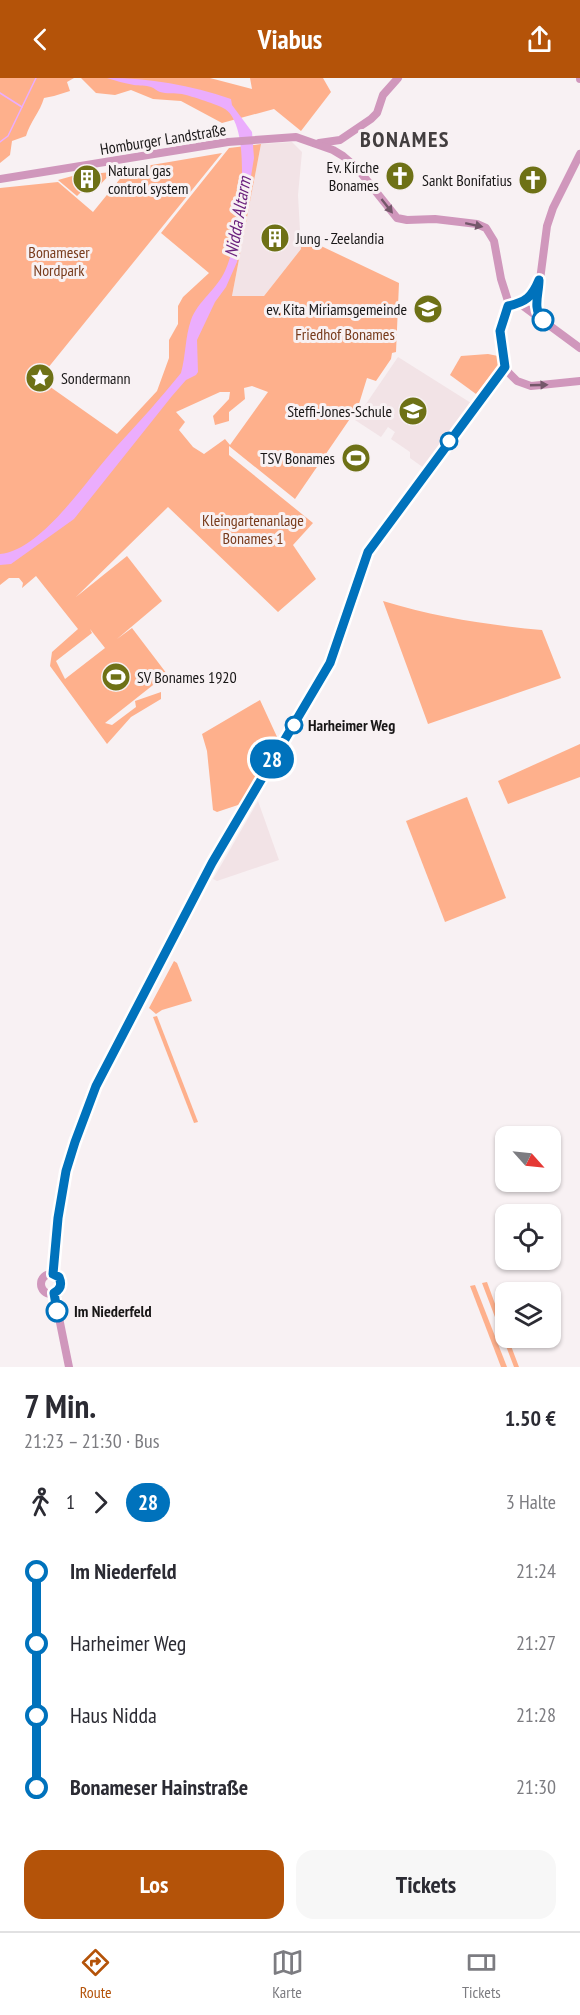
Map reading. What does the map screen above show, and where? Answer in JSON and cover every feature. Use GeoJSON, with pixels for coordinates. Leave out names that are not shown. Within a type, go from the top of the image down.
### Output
{"type":"FeatureCollection","features":[{"type":"Feature","properties":{"kind":"street","name":"Homburger Landstraße"},"geometry":{"type":"LineString","coordinates":[[0,179],[232,142],[292,137],[332,146],[375,116],[382,95],[398,78]]}},
{"type":"Feature","properties":{"kind":"street"},"geometry":{"type":"LineString","coordinates":[[332,146],[357,168],[395,216],[401,219],[435,219],[477,224],[486,228],[494,241],[501,279],[507,296],[508,306],[500,331],[505,367],[512,377],[531,386],[580,381]]}},
{"type":"Feature","properties":{"kind":"street"},"geometry":{"type":"LineString","coordinates":[[540,317],[537,309],[539,280],[547,226],[553,208],[580,154]]}},
{"type":"Feature","properties":{"kind":"street"},"geometry":{"type":"LineString","coordinates":[[508,306],[530,298],[539,280]]}},
{"type":"Feature","properties":{"kind":"street"},"geometry":{"type":"LineString","coordinates":[[519,303],[580,348]]}},
{"type":"Feature","properties":{"kind":"street"},"geometry":{"type":"LineString","coordinates":[[53,1274],[58,1218],[66,1171],[96,1086],[212,863],[330,663],[368,552],[505,367]]}},
{"type":"Feature","properties":{"kind":"street"},"geometry":{"type":"LineString","coordinates":[[53,1274],[59,1277],[61,1284],[59,1290],[54,1293],[45,1291],[42,1283],[44,1277],[53,1274]]}},
{"type":"Feature","properties":{"kind":"street"},"geometry":{"type":"LineString","coordinates":[[54,1293],[69,1367]]}},
{"type":"Feature","properties":{"kind":"shaded area"},"geometry":{"type":"Polygon","coordinates":[[[107,78],[170,83],[231,99],[232,105],[252,132],[254,158],[237,262],[197,340],[198,372],[196,375],[186,380],[172,396],[74,519],[11,564],[0,565],[0,554],[16,549],[32,540],[49,526],[181,373],[191,320],[225,271],[235,236],[242,187],[242,161],[240,139],[234,121],[225,109],[186,95],[162,93],[149,86],[134,85],[107,78]]]}},
{"type":"Feature","properties":{"kind":"shaded area"},"geometry":{"type":"Polygon","coordinates":[[[292,142],[302,152],[298,195],[301,249],[264,296],[232,296],[261,144],[292,142]]]}},
{"type":"Feature","properties":{"kind":"shaded area","name":"Steffi-Jones-Schule"},"geometry":{"type":"Polygon","coordinates":[[[398,357],[471,403],[424,468],[410,458],[410,452],[391,439],[395,432],[388,427],[381,437],[355,420],[398,357]]]}},
{"type":"Feature","properties":{"kind":"shaded area"},"geometry":{"type":"Polygon","coordinates":[[[258,801],[279,860],[217,881],[213,879],[258,801]]]}},
{"type":"Feature","properties":{"kind":"green space"},"geometry":{"type":"Polygon","coordinates":[[[0,78],[74,78],[67,82],[70,91],[44,98],[26,136],[12,141],[10,155],[0,163],[0,78]]]}},
{"type":"Feature","properties":{"kind":"green space"},"geometry":{"type":"Polygon","coordinates":[[[81,78],[210,78],[252,89],[250,78],[323,78],[331,92],[301,131],[274,109],[222,123],[181,101],[153,99],[131,90],[115,95],[96,93],[81,78]]]}},
{"type":"Feature","properties":{"kind":"green space"},"geometry":{"type":"Polygon","coordinates":[[[261,144],[232,296],[264,296],[301,249],[300,236],[399,283],[396,352],[392,353],[391,359],[376,381],[367,378],[358,407],[295,499],[229,446],[229,455],[313,523],[293,545],[316,579],[278,612],[168,507],[76,597],[127,556],[162,601],[117,639],[132,628],[167,674],[105,723],[112,725],[136,707],[135,701],[161,692],[161,699],[131,717],[107,744],[50,666],[52,652],[78,629],[36,576],[22,588],[23,583],[19,578],[9,578],[0,585],[0,188],[58,182],[93,212],[128,169],[222,153],[39,379],[117,434],[157,391],[169,358],[169,340],[178,324],[178,306],[183,297],[209,273],[161,233],[229,148],[261,144]],[[252,386],[244,388],[245,399],[229,412],[229,421],[215,425],[213,416],[229,399],[230,392],[220,392],[176,412],[185,422],[179,430],[193,447],[204,454],[225,439],[230,445],[268,392],[252,386]],[[90,629],[92,633],[56,661],[65,679],[105,648],[90,629]]]}},
{"type":"Feature","properties":{"kind":"green space"},"geometry":{"type":"Polygon","coordinates":[[[112,172],[98,187],[83,190],[77,196],[58,180],[76,175],[83,177],[84,182],[91,180],[91,174],[112,172]]]}},
{"type":"Feature","properties":{"kind":"green space"},"geometry":{"type":"Polygon","coordinates":[[[488,354],[498,356],[498,366],[476,394],[450,375],[461,356],[488,354]]]}},
{"type":"Feature","properties":{"kind":"green space"},"geometry":{"type":"Polygon","coordinates":[[[383,601],[462,620],[542,630],[561,678],[428,724],[383,601]]]}},
{"type":"Feature","properties":{"kind":"green space"},"geometry":{"type":"Polygon","coordinates":[[[260,700],[278,739],[250,792],[241,804],[217,812],[213,810],[207,751],[202,734],[260,700]]]}},
{"type":"Feature","properties":{"kind":"green space"},"geometry":{"type":"Polygon","coordinates":[[[580,744],[580,777],[508,804],[498,781],[580,744]]]}},
{"type":"Feature","properties":{"kind":"green space"},"geometry":{"type":"Polygon","coordinates":[[[467,797],[506,898],[445,922],[406,821],[467,797]]]}},
{"type":"Feature","properties":{"kind":"green space"},"geometry":{"type":"Polygon","coordinates":[[[174,961],[177,963],[192,1001],[156,1014],[149,1008],[174,961]]]}},
{"type":"Feature","properties":{"kind":"green space"},"geometry":{"type":"Polygon","coordinates":[[[157,1016],[198,1122],[194,1123],[153,1017],[157,1016]]]}},
{"type":"Feature","properties":{"kind":"green space"},"geometry":{"type":"Polygon","coordinates":[[[487,1282],[495,1304],[495,1317],[482,1283],[487,1282]]]}},
{"type":"Feature","properties":{"kind":"green space"},"geometry":{"type":"Polygon","coordinates":[[[475,1285],[495,1336],[495,1348],[500,1348],[507,1367],[501,1367],[470,1286],[475,1285]]]}},
{"type":"Feature","properties":{"kind":"green space"},"geometry":{"type":"Polygon","coordinates":[[[507,1348],[512,1348],[519,1367],[514,1367],[507,1348]]]}},
{"type":"Feature","properties":{"kind":"waterway"},"geometry":{"type":"LineString","coordinates":[[0,142],[8,136],[36,78]]}},
{"type":"Feature","properties":{"kind":"waterway"},"geometry":{"type":"LineString","coordinates":[[0,93],[22,107]]}},
{"type":"Feature","properties":{"kind":"bus line","name":"28"},"geometry":{"type":"LineString","coordinates":[[57,1311],[54,1293],[59,1290],[61,1281],[53,1274],[58,1218],[66,1171],[96,1086],[212,863],[325,674],[336,650],[368,552],[505,367],[500,327],[508,306],[530,298],[539,280],[537,309],[543,320]]}},
{"type":"Feature","properties":{"kind":"place","name":"Ev. Kirche Bonames"},"geometry":{"type":"Point","coordinates":[400,176]}},
{"type":"Feature","properties":{"kind":"place","name":"Natural gas control system"},"geometry":{"type":"Point","coordinates":[87,179]}},
{"type":"Feature","properties":{"kind":"place","name":"Sankt Bonifatius"},"geometry":{"type":"Point","coordinates":[533,180]}},
{"type":"Feature","properties":{"kind":"place","name":"Jung - Zeelandia"},"geometry":{"type":"Point","coordinates":[275,238]}},
{"type":"Feature","properties":{"kind":"place","name":"ev. Kita Miriamsgemeinde"},"geometry":{"type":"Point","coordinates":[428,309]}},
{"type":"Feature","properties":{"kind":"place","name":"Sondermann"},"geometry":{"type":"Point","coordinates":[40,378]}},
{"type":"Feature","properties":{"kind":"place","name":"Steffi-Jones-Schule"},"geometry":{"type":"Point","coordinates":[413,411]}},
{"type":"Feature","properties":{"kind":"place","name":"TSV Bonames"},"geometry":{"type":"Point","coordinates":[356,458]}},
{"type":"Feature","properties":{"kind":"place","name":"SV Bonames 1920"},"geometry":{"type":"Point","coordinates":[116,677]}},
{"type":"Feature","properties":{"kind":"place","name":"Harheimer Weg"},"geometry":{"type":"Point","coordinates":[294,725]}},
{"type":"Feature","properties":{"kind":"place","name":"Im Niederfeld"},"geometry":{"type":"Point","coordinates":[57,1311]}},
{"type":"Feature","properties":{"kind":"district","name":"BONAMES"},"geometry":{"type":"Point","coordinates":[405,139]}},
{"type":"Feature","properties":{"kind":"water label","name":"Nidda Altarm"},"geometry":{"type":"Point","coordinates":[238,217]}},
{"type":"Feature","properties":{"kind":"park label","name":"Bonameser Nordpark"},"geometry":{"type":"Point","coordinates":[59,261]}},
{"type":"Feature","properties":{"kind":"park label","name":"Friedhof Bonames"},"geometry":{"type":"Point","coordinates":[345,334]}},
{"type":"Feature","properties":{"kind":"park label","name":"Kleingartenanlage Bonames 1"},"geometry":{"type":"Point","coordinates":[253,529]}}]}
